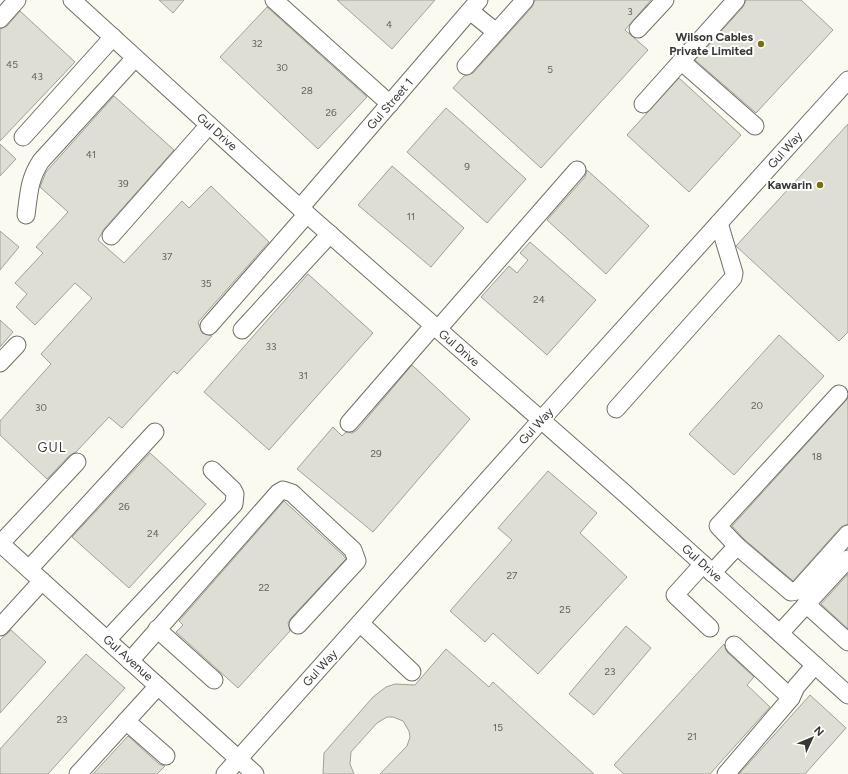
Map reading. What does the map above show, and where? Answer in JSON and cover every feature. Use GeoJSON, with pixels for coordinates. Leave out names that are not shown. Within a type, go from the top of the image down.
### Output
{"type":"FeatureCollection","features":[{"type":"Feature","properties":{"kind":"street"},"geometry":{"type":"LineString","coordinates":[[0,19],[17,0]]}},
{"type":"Feature","properties":{"kind":"street","name":"Gul Drive"},"geometry":{"type":"LineString","coordinates":[[72,0],[304,211],[541,420],[848,695]]}},
{"type":"Feature","properties":{"kind":"street"},"geometry":{"type":"LineString","coordinates":[[274,0],[390,104]]}},
{"type":"Feature","properties":{"kind":"street"},"geometry":{"type":"LineString","coordinates":[[466,66],[524,0]]}},
{"type":"Feature","properties":{"kind":"street"},"geometry":{"type":"LineString","coordinates":[[638,29],[665,0]]}},
{"type":"Feature","properties":{"kind":"street"},"geometry":{"type":"LineString","coordinates":[[643,104],[736,0]]}},
{"type":"Feature","properties":{"kind":"street"},"geometry":{"type":"LineString","coordinates":[[475,5],[496,32]]}},
{"type":"Feature","properties":{"kind":"street","name":"Gul Street 1"},"geometry":{"type":"LineString","coordinates":[[209,326],[390,104],[475,5]]}},
{"type":"Feature","properties":{"kind":"street"},"geometry":{"type":"LineString","coordinates":[[23,137],[113,37]]}},
{"type":"Feature","properties":{"kind":"street"},"geometry":{"type":"LineString","coordinates":[[26,215],[30,181],[33,173],[41,161],[135,58]]}},
{"type":"Feature","properties":{"kind":"street"},"geometry":{"type":"LineString","coordinates":[[681,61],[755,126]]}},
{"type":"Feature","properties":{"kind":"street","name":"Gul Way"},"geometry":{"type":"LineString","coordinates":[[226,774],[541,420],[848,80]]}},
{"type":"Feature","properties":{"kind":"street"},"geometry":{"type":"LineString","coordinates":[[111,236],[209,125]]}},
{"type":"Feature","properties":{"kind":"street"},"geometry":{"type":"LineString","coordinates":[[349,423],[577,170]]}},
{"type":"Feature","properties":{"kind":"street"},"geometry":{"type":"LineString","coordinates":[[616,409],[733,278],[734,273],[719,223]]}},
{"type":"Feature","properties":{"kind":"street"},"geometry":{"type":"LineString","coordinates":[[242,330],[330,234]]}},
{"type":"Feature","properties":{"kind":"street"},"geometry":{"type":"LineString","coordinates":[[0,363],[17,344]]}},
{"type":"Feature","properties":{"kind":"street"},"geometry":{"type":"LineString","coordinates":[[839,394],[718,524],[719,529],[737,546],[787,590],[794,592],[848,534]]}},
{"type":"Feature","properties":{"kind":"street"},"geometry":{"type":"LineString","coordinates":[[29,569],[155,432]]}},
{"type":"Feature","properties":{"kind":"street"},"geometry":{"type":"LineString","coordinates":[[0,543],[76,462]]}},
{"type":"Feature","properties":{"kind":"street"},"geometry":{"type":"LineString","coordinates":[[107,640],[234,504],[235,494],[233,490],[212,470]]}},
{"type":"Feature","properties":{"kind":"street"},"geometry":{"type":"LineString","coordinates":[[130,661],[278,493],[283,490],[292,493],[353,550],[357,561],[298,625]]}},
{"type":"Feature","properties":{"kind":"street","name":"Gul Avenue"},"geometry":{"type":"LineString","coordinates":[[0,543],[255,774]]}},
{"type":"Feature","properties":{"kind":"street"},"geometry":{"type":"LineString","coordinates":[[710,628],[675,594],[737,546]]}},
{"type":"Feature","properties":{"kind":"street"},"geometry":{"type":"LineString","coordinates":[[780,633],[848,559]]}},
{"type":"Feature","properties":{"kind":"street"},"geometry":{"type":"LineString","coordinates":[[0,627],[42,581]]}},
{"type":"Feature","properties":{"kind":"street"},"geometry":{"type":"LineString","coordinates":[[806,604],[848,642]]}},
{"type":"Feature","properties":{"kind":"street"},"geometry":{"type":"LineString","coordinates":[[360,623],[412,672]]}},
{"type":"Feature","properties":{"kind":"street"},"geometry":{"type":"LineString","coordinates":[[157,629],[214,680]]}},
{"type":"Feature","properties":{"kind":"street"},"geometry":{"type":"LineString","coordinates":[[734,645],[791,698]]}},
{"type":"Feature","properties":{"kind":"street"},"geometry":{"type":"LineString","coordinates":[[726,774],[791,698],[796,687],[815,665]]}},
{"type":"Feature","properties":{"kind":"street"},"geometry":{"type":"LineString","coordinates":[[78,774],[158,686]]}},
{"type":"Feature","properties":{"kind":"street"},"geometry":{"type":"LineString","coordinates":[[126,721],[166,756]]}},
{"type":"Feature","properties":{"kind":"building"},"geometry":{"type":"Polygon","coordinates":[[[159,0],[184,0],[173,13],[159,0]]]}},
{"type":"Feature","properties":{"kind":"building"},"geometry":{"type":"Polygon","coordinates":[[[337,0],[435,0],[392,49],[337,0]]]}},
{"type":"Feature","properties":{"kind":"building"},"geometry":{"type":"Polygon","coordinates":[[[535,0],[651,0],[625,30],[648,50],[541,168],[453,88],[464,76],[473,73],[532,7],[535,0]]]}},
{"type":"Feature","properties":{"kind":"building","name":"Wilson Cables Private Limited"},"geometry":{"type":"Polygon","coordinates":[[[746,0],[801,0],[833,30],[756,113],[695,60],[743,7],[746,0]]]}},
{"type":"Feature","properties":{"kind":"building"},"geometry":{"type":"Polygon","coordinates":[[[267,7],[367,97],[318,149],[220,57],[267,7]]]}},
{"type":"Feature","properties":{"kind":"building"},"geometry":{"type":"Polygon","coordinates":[[[20,11],[75,62],[0,141],[0,29],[7,26],[20,11]]]}},
{"type":"Feature","properties":{"kind":"building"},"geometry":{"type":"Polygon","coordinates":[[[679,78],[741,135],[689,192],[627,135],[679,78]]]}},
{"type":"Feature","properties":{"kind":"building"},"geometry":{"type":"Polygon","coordinates":[[[114,96],[174,150],[104,229],[98,240],[124,263],[182,201],[189,208],[211,186],[269,242],[198,322],[202,333],[212,336],[177,374],[174,371],[122,428],[109,417],[76,452],[70,455],[47,479],[0,435],[0,421],[51,364],[41,354],[92,298],[75,283],[35,325],[16,307],[27,294],[15,283],[43,253],[36,247],[68,212],[40,187],[46,172],[114,96]]]}},
{"type":"Feature","properties":{"kind":"building"},"geometry":{"type":"Polygon","coordinates":[[[446,108],[526,179],[487,223],[407,152],[446,108]]]}},
{"type":"Feature","properties":{"kind":"building","name":"Kawarin"},"geometry":{"type":"Polygon","coordinates":[[[848,124],[848,332],[839,341],[736,246],[848,124]]]}},
{"type":"Feature","properties":{"kind":"building"},"geometry":{"type":"Polygon","coordinates":[[[0,144],[16,159],[0,176],[0,144]]]}},
{"type":"Feature","properties":{"kind":"building"},"geometry":{"type":"Polygon","coordinates":[[[392,166],[464,228],[431,267],[358,205],[392,166]]]}},
{"type":"Feature","properties":{"kind":"building"},"geometry":{"type":"Polygon","coordinates":[[[587,170],[649,226],[606,274],[547,220],[585,177],[587,170]]]}},
{"type":"Feature","properties":{"kind":"building"},"geometry":{"type":"Polygon","coordinates":[[[0,231],[19,247],[0,270],[0,231]]]}},
{"type":"Feature","properties":{"kind":"building"},"geometry":{"type":"Polygon","coordinates":[[[530,242],[596,300],[547,355],[481,297],[509,266],[517,273],[528,260],[520,253],[530,242]]]}},
{"type":"Feature","properties":{"kind":"building"},"geometry":{"type":"Polygon","coordinates":[[[308,274],[373,333],[269,450],[204,392],[308,274]]]}},
{"type":"Feature","properties":{"kind":"building"},"geometry":{"type":"Polygon","coordinates":[[[0,320],[13,332],[0,347],[0,320]]]}},
{"type":"Feature","properties":{"kind":"building"},"geometry":{"type":"Polygon","coordinates":[[[779,335],[824,376],[734,475],[689,434],[779,335]]]}},
{"type":"Feature","properties":{"kind":"building"},"geometry":{"type":"Polygon","coordinates":[[[412,365],[470,419],[373,532],[297,469],[333,427],[342,436],[346,432],[352,433],[357,430],[412,365]]]}},
{"type":"Feature","properties":{"kind":"building"},"geometry":{"type":"Polygon","coordinates":[[[848,398],[848,524],[841,527],[793,581],[744,539],[732,526],[848,398]]]}},
{"type":"Feature","properties":{"kind":"building"},"geometry":{"type":"Polygon","coordinates":[[[150,453],[206,504],[129,588],[72,537],[150,453]]]}},
{"type":"Feature","properties":{"kind":"building"},"geometry":{"type":"Polygon","coordinates":[[[548,471],[597,513],[580,533],[627,577],[538,674],[493,633],[485,642],[450,611],[512,540],[498,528],[548,471]]]}},
{"type":"Feature","properties":{"kind":"building"},"geometry":{"type":"Polygon","coordinates":[[[284,501],[346,559],[291,618],[288,623],[290,631],[238,688],[176,632],[183,625],[179,621],[284,501]]]}},
{"type":"Feature","properties":{"kind":"building"},"geometry":{"type":"Polygon","coordinates":[[[848,574],[848,629],[821,604],[848,574]]]}},
{"type":"Feature","properties":{"kind":"building"},"geometry":{"type":"Polygon","coordinates":[[[626,626],[651,648],[594,715],[569,694],[626,626]]]}},
{"type":"Feature","properties":{"kind":"building"},"geometry":{"type":"Polygon","coordinates":[[[11,630],[46,662],[0,713],[0,640],[11,630]]]}},
{"type":"Feature","properties":{"kind":"building"},"geometry":{"type":"Polygon","coordinates":[[[724,644],[727,652],[754,677],[747,685],[770,707],[710,774],[624,774],[614,765],[724,644]]]}},
{"type":"Feature","properties":{"kind":"building"},"geometry":{"type":"Polygon","coordinates":[[[446,649],[489,687],[493,682],[594,774],[380,774],[407,746],[410,737],[409,731],[403,721],[393,717],[387,717],[377,723],[351,752],[350,764],[354,774],[323,774],[324,753],[373,697],[386,687],[395,684],[415,685],[446,649]]]}},
{"type":"Feature","properties":{"kind":"building"},"geometry":{"type":"Polygon","coordinates":[[[86,654],[125,688],[48,774],[0,774],[0,749],[86,654]]]}},
{"type":"Feature","properties":{"kind":"building"},"geometry":{"type":"Polygon","coordinates":[[[810,695],[846,728],[805,774],[739,774],[810,695]]]}},
{"type":"Feature","properties":{"kind":"building"},"geometry":{"type":"Polygon","coordinates":[[[128,736],[159,764],[165,766],[157,774],[93,774],[128,736]]]}},
{"type":"Feature","properties":{"kind":"place","name":"Wilson Cables Private Limited"},"geometry":{"type":"Point","coordinates":[761,44]}},
{"type":"Feature","properties":{"kind":"place","name":"Kawarin"},"geometry":{"type":"Point","coordinates":[820,185]}},
{"type":"Feature","properties":{"kind":"district","name":"GUL"},"geometry":{"type":"Point","coordinates":[52,447]}}]}
